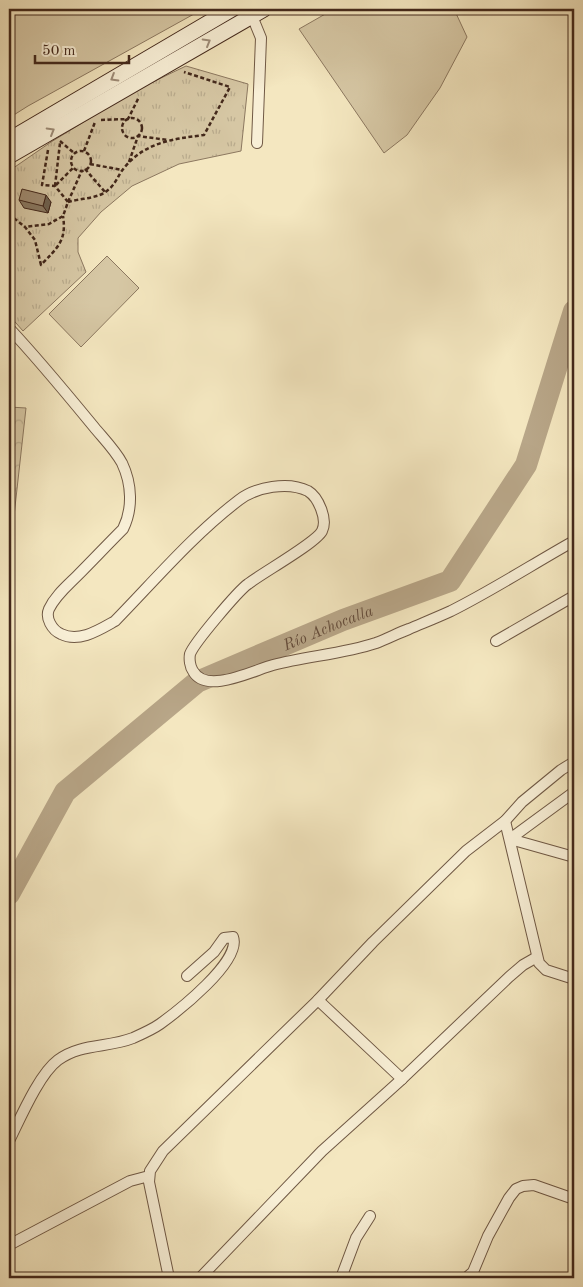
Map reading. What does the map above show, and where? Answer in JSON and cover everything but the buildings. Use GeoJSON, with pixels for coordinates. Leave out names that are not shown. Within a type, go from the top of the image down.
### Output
{"type":"FeatureCollection","features":[{"type":"Feature","properties":{"kind":"main road"},"geometry":{"type":"LineString","coordinates":[[9,140],[232,9]]}},
{"type":"Feature","properties":{"kind":"main road"},"geometry":{"type":"LineString","coordinates":[[9,156],[258,12]]}},
{"type":"Feature","properties":{"kind":"street"},"geometry":{"type":"LineString","coordinates":[[257,143],[262,38],[258,12]]}},
{"type":"Feature","properties":{"kind":"street"},"geometry":{"type":"LineString","coordinates":[[9,328],[49,371],[121,462],[129,489],[128,520],[123,529],[64,589],[49,609],[47,616],[49,622],[59,633],[68,637],[94,633],[115,621],[216,517],[242,497],[266,488],[286,485],[313,494],[323,517],[322,531],[304,546],[246,585],[198,641],[190,655],[191,668],[197,676],[204,680],[228,680],[273,665],[376,643],[452,610],[574,542]]}},
{"type":"Feature","properties":{"kind":"street"},"geometry":{"type":"LineString","coordinates":[[496,641],[574,596]]}},
{"type":"Feature","properties":{"kind":"street"},"geometry":{"type":"LineString","coordinates":[[169,1278],[149,1176],[150,1171],[164,1151],[466,852],[505,821],[522,802],[574,762]]}},
{"type":"Feature","properties":{"kind":"street"},"geometry":{"type":"LineString","coordinates":[[510,839],[574,792]]}},
{"type":"Feature","properties":{"kind":"street"},"geometry":{"type":"LineString","coordinates":[[505,821],[539,963],[546,970],[574,979]]}},
{"type":"Feature","properties":{"kind":"street"},"geometry":{"type":"LineString","coordinates":[[510,839],[574,857]]}},
{"type":"Feature","properties":{"kind":"street"},"geometry":{"type":"LineString","coordinates":[[9,1141],[44,1075],[57,1061],[73,1050],[132,1038],[159,1025],[192,998],[222,969],[234,948],[233,937],[224,938],[214,952],[187,976]]}},
{"type":"Feature","properties":{"kind":"street"},"geometry":{"type":"LineString","coordinates":[[200,1278],[322,1151],[402,1079],[509,977],[523,965],[537,957]]}},
{"type":"Feature","properties":{"kind":"street"},"geometry":{"type":"LineString","coordinates":[[318,1000],[402,1079]]}},
{"type":"Feature","properties":{"kind":"street"},"geometry":{"type":"LineString","coordinates":[[9,1245],[130,1181],[149,1176]]}},
{"type":"Feature","properties":{"kind":"street"},"geometry":{"type":"LineString","coordinates":[[466,1278],[472,1272],[488,1236],[509,1198],[516,1190],[523,1186],[534,1185],[574,1199]]}},
{"type":"Feature","properties":{"kind":"street"},"geometry":{"type":"LineString","coordinates":[[341,1278],[356,1238],[370,1216]]}},
{"type":"Feature","properties":{"kind":"path"},"geometry":{"type":"LineString","coordinates":[[68,202],[98,196],[105,192],[129,163],[153,146],[169,140],[204,135],[230,87],[183,71]]}},
{"type":"Feature","properties":{"kind":"path"},"geometry":{"type":"LineString","coordinates":[[133,97],[141,92],[128,120],[122,127],[124,133],[132,138],[138,136],[169,140]]}},
{"type":"Feature","properties":{"kind":"path"},"geometry":{"type":"LineString","coordinates":[[89,124],[104,115]]}},
{"type":"Feature","properties":{"kind":"path"},"geometry":{"type":"LineString","coordinates":[[96,120],[134,119],[139,122],[142,131],[138,136],[129,163]]}},
{"type":"Feature","properties":{"kind":"path"},"geometry":{"type":"LineString","coordinates":[[84,151],[96,120]]}},
{"type":"Feature","properties":{"kind":"path"},"geometry":{"type":"LineString","coordinates":[[68,137],[48,149],[42,185],[55,186],[74,167]]}},
{"type":"Feature","properties":{"kind":"path"},"geometry":{"type":"LineString","coordinates":[[60,141],[74,153]]}},
{"type":"Feature","properties":{"kind":"path"},"geometry":{"type":"LineString","coordinates":[[60,141],[55,186],[68,202]]}},
{"type":"Feature","properties":{"kind":"path"},"geometry":{"type":"LineString","coordinates":[[74,167],[71,158],[74,153],[84,151],[89,155],[90,164]]}},
{"type":"Feature","properties":{"kind":"path"},"geometry":{"type":"LineString","coordinates":[[9,214],[25,227],[35,240],[41,265],[59,246],[65,230],[63,216],[68,202],[84,170],[90,164]]}},
{"type":"Feature","properties":{"kind":"path"},"geometry":{"type":"LineString","coordinates":[[90,164],[122,170]]}},
{"type":"Feature","properties":{"kind":"path"},"geometry":{"type":"LineString","coordinates":[[74,167],[84,170],[105,192]]}},
{"type":"Feature","properties":{"kind":"path"},"geometry":{"type":"LineString","coordinates":[[25,227],[49,224],[63,216]]}},
{"type":"Feature","properties":{"kind":"green space"},"geometry":{"type":"Polygon","coordinates":[[[9,9],[203,9],[9,118],[9,9]]]}},
{"type":"Feature","properties":{"kind":"green space"},"geometry":{"type":"Polygon","coordinates":[[[334,9],[454,9],[467,37],[440,88],[407,135],[384,153],[299,29],[334,9]]]}},
{"type":"Feature","properties":{"kind":"green space"},"geometry":{"type":"Polygon","coordinates":[[[186,66],[248,84],[241,151],[179,164],[132,186],[101,212],[78,238],[78,252],[86,272],[23,331],[9,315],[9,171],[51,142],[136,90],[186,66]]]}},
{"type":"Feature","properties":{"kind":"green space"},"geometry":{"type":"Polygon","coordinates":[[[107,256],[139,288],[81,347],[49,314],[107,256]]]}},
{"type":"Feature","properties":{"kind":"green space"},"geometry":{"type":"Polygon","coordinates":[[[9,407],[26,408],[9,561],[9,407]]]}},
{"type":"Feature","properties":{"kind":"waterway","name":"Río Achocalla"},"geometry":{"type":"LineString","coordinates":[[9,894],[65,792],[197,682],[343,620],[450,581],[526,465],[574,311]]}}]}
